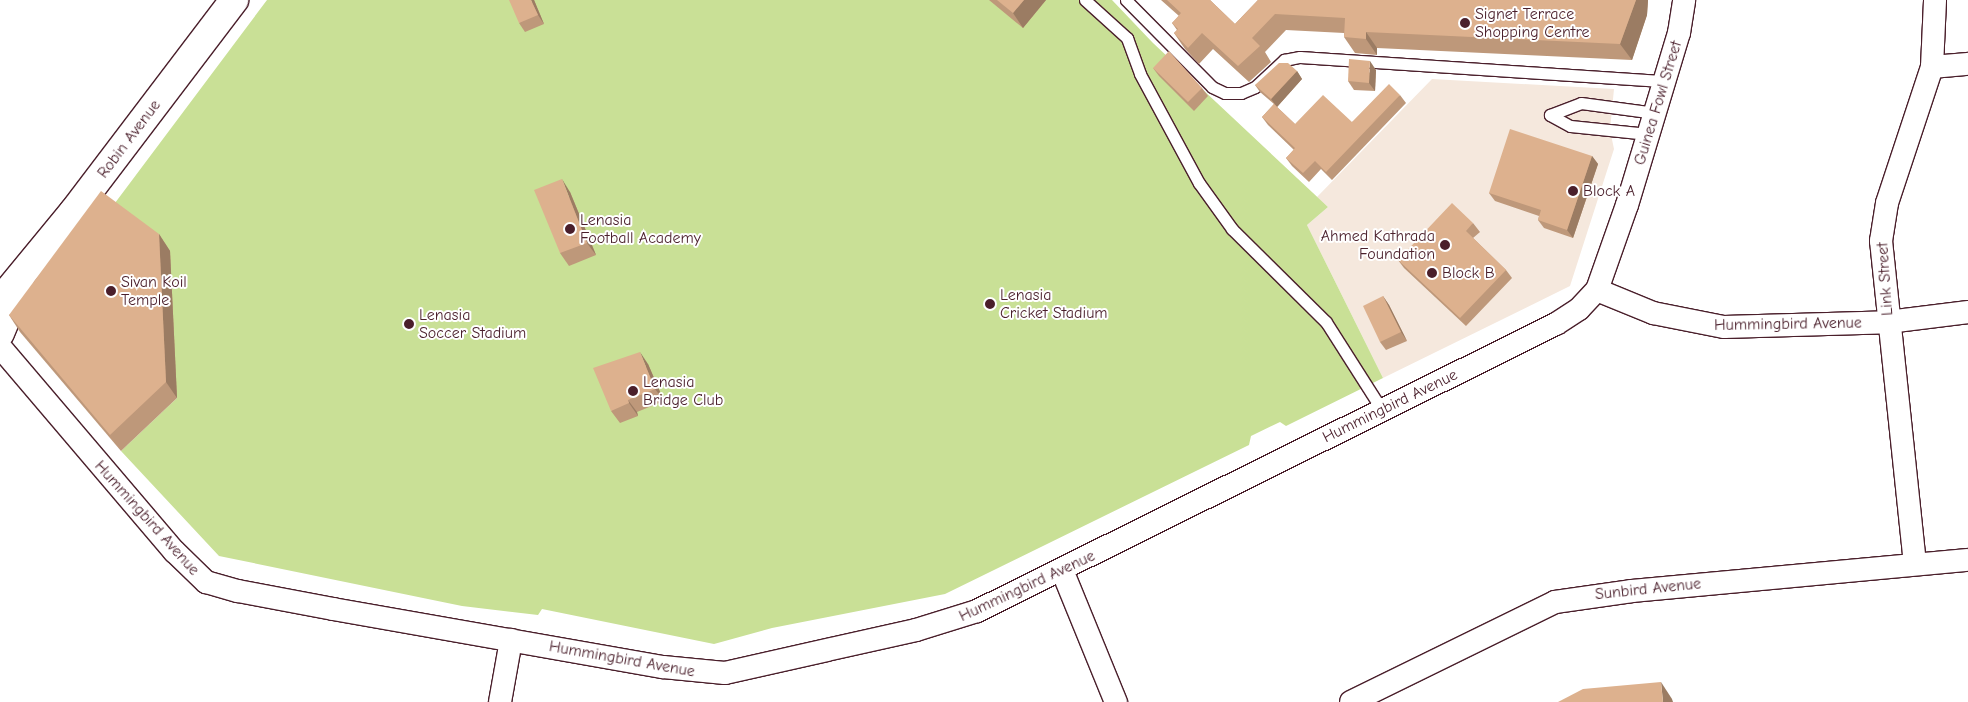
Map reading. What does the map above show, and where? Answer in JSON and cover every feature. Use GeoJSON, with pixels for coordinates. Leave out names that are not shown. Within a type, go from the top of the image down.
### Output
{"type":"FeatureCollection","features":[{"type":"Feature","properties":{"kind":"street","name":"Robin Avenue"},"geometry":{"type":"LineString","coordinates":[[0,301],[24,276],[234,0]]}},
{"type":"Feature","properties":{"kind":"street","name":"Guinea Fowl Street"},"geometry":{"type":"LineString","coordinates":[[1597,290],[1665,81],[1679,33],[1684,0]]}},
{"type":"Feature","properties":{"kind":"street","name":"Link Street"},"geometry":{"type":"LineString","coordinates":[[1915,564],[1881,259],[1883,220],[1932,67],[1935,0]]}},
{"type":"Feature","properties":{"kind":"street"},"geometry":{"type":"LineString","coordinates":[[1932,67],[1968,64]]}},
{"type":"Feature","properties":{"kind":"street","name":"Robin Avenue"},"geometry":{"type":"LineString","coordinates":[[0,350],[24,276]]}},
{"type":"Feature","properties":{"kind":"street","name":"Hummingbird Avenue"},"geometry":{"type":"LineString","coordinates":[[0,350],[174,551],[206,582],[247,593],[663,667],[725,672],[952,621],[1062,570],[1556,324],[1579,309],[1597,290],[1653,313],[1692,323],[1724,327],[1888,322],[1968,312]]}},
{"type":"Feature","properties":{"kind":"street","name":"Sunbird Avenue"},"geometry":{"type":"LineString","coordinates":[[1351,702],[1555,602],[1632,591],[1968,560]]}},
{"type":"Feature","properties":{"kind":"street"},"geometry":{"type":"LineString","coordinates":[[1062,570],[1116,702]]}},
{"type":"Feature","properties":{"kind":"street"},"geometry":{"type":"LineString","coordinates":[[500,702],[511,640]]}},
{"type":"Feature","properties":{"kind":"lane"},"geometry":{"type":"LineString","coordinates":[[1085,0],[1127,38],[1140,74],[1199,183],[1232,229],[1326,322],[1382,410]]}},
{"type":"Feature","properties":{"kind":"lane"},"geometry":{"type":"LineString","coordinates":[[1126,0],[1212,87],[1225,93],[1241,93],[1255,87],[1284,60],[1300,57],[1665,81]]}},
{"type":"Feature","properties":{"kind":"lane"},"geometry":{"type":"LineString","coordinates":[[1648,134],[1570,126],[1550,115],[1581,103],[1655,112]]}},
{"type":"Feature","properties":{"kind":"shaded area"},"geometry":{"type":"Polygon","coordinates":[[[1432,79],[1614,89],[1610,130],[1614,149],[1570,286],[1383,378],[1307,225],[1328,207],[1317,197],[1432,79]]]}},
{"type":"Feature","properties":{"kind":"green space"},"geometry":{"type":"Polygon","coordinates":[[[267,0],[1112,0],[1153,43],[1328,207],[1307,225],[1383,378],[1286,426],[1280,422],[1251,436],[1249,445],[945,594],[772,628],[714,644],[542,609],[538,615],[462,606],[219,556],[121,451],[177,398],[112,207],[267,0]]]}},
{"type":"Feature","properties":{"kind":"building"},"geometry":{"type":"Polygon","coordinates":[[[509,0],[531,0],[538,15],[519,23],[509,0]]]}},
{"type":"Feature","properties":{"kind":"building"},"geometry":{"type":"Polygon","coordinates":[[[997,0],[1024,0],[1013,13],[997,0]]]}},
{"type":"Feature","properties":{"kind":"building","name":"Signet Terrace Shopping Centre"},"geometry":{"type":"Polygon","coordinates":[[[1167,0],[1210,0],[1235,24],[1258,0],[1636,0],[1620,44],[1366,32],[1366,39],[1344,37],[1345,18],[1275,14],[1252,38],[1260,46],[1238,66],[1202,33],[1188,48],[1174,33],[1178,29],[1172,23],[1181,13],[1167,0]]]}},
{"type":"Feature","properties":{"kind":"building"},"geometry":{"type":"Polygon","coordinates":[[[1169,51],[1202,88],[1188,102],[1153,68],[1169,51]]]}},
{"type":"Feature","properties":{"kind":"building"},"geometry":{"type":"Polygon","coordinates":[[[1349,59],[1370,61],[1369,83],[1348,81],[1349,59]]]}},
{"type":"Feature","properties":{"kind":"building"},"geometry":{"type":"Polygon","coordinates":[[[1279,63],[1288,63],[1297,71],[1271,99],[1255,85],[1279,63]]]}},
{"type":"Feature","properties":{"kind":"building"},"geometry":{"type":"Polygon","coordinates":[[[1389,84],[1400,95],[1326,172],[1315,161],[1303,173],[1286,158],[1295,148],[1262,117],[1274,104],[1295,124],[1323,95],[1352,122],[1389,84]]]}},
{"type":"Feature","properties":{"kind":"building","name":"Block A"},"geometry":{"type":"Polygon","coordinates":[[[1510,129],[1592,156],[1567,230],[1538,220],[1541,210],[1489,193],[1510,129]]]}},
{"type":"Feature","properties":{"kind":"building","name":"Lenasia Football Academy"},"geometry":{"type":"Polygon","coordinates":[[[562,179],[587,243],[560,253],[534,190],[562,179]]]}},
{"type":"Feature","properties":{"kind":"building","name":"Sivan Koil Temple"},"geometry":{"type":"Polygon","coordinates":[[[101,191],[159,234],[166,382],[110,435],[9,315],[101,191]]]}},
{"type":"Feature","properties":{"kind":"building","name":"Block B"},"geometry":{"type":"Polygon","coordinates":[[[1452,203],[1473,223],[1466,231],[1506,270],[1460,318],[1398,260],[1452,203]]]}},
{"type":"Feature","properties":{"kind":"building"},"geometry":{"type":"Polygon","coordinates":[[[1383,296],[1401,332],[1380,342],[1363,306],[1383,296]]]}},
{"type":"Feature","properties":{"kind":"building"},"geometry":{"type":"Polygon","coordinates":[[[640,352],[655,389],[628,400],[629,403],[611,411],[593,368],[640,352]]]}},
{"type":"Feature","properties":{"kind":"building"},"geometry":{"type":"Polygon","coordinates":[[[1661,682],[1663,702],[1558,702],[1583,689],[1661,682]]]}},
{"type":"Feature","properties":{"kind":"place","name":"Signet Terrace Shopping Centre"},"geometry":{"type":"Point","coordinates":[1465,23]}},
{"type":"Feature","properties":{"kind":"place","name":"Block A"},"geometry":{"type":"Point","coordinates":[1573,191]}},
{"type":"Feature","properties":{"kind":"place","name":"Lenasia Football Academy"},"geometry":{"type":"Point","coordinates":[570,229]}},
{"type":"Feature","properties":{"kind":"place","name":"Ahmed Kathrada Foundation"},"geometry":{"type":"Point","coordinates":[1445,245]}},
{"type":"Feature","properties":{"kind":"place","name":"Block B"},"geometry":{"type":"Point","coordinates":[1432,273]}},
{"type":"Feature","properties":{"kind":"place","name":"Sivan Koil Temple"},"geometry":{"type":"Point","coordinates":[111,291]}},
{"type":"Feature","properties":{"kind":"place","name":"Lenasia Cricket Stadium"},"geometry":{"type":"Point","coordinates":[990,304]}},
{"type":"Feature","properties":{"kind":"place","name":"Lenasia Soccer Stadium"},"geometry":{"type":"Point","coordinates":[409,324]}},
{"type":"Feature","properties":{"kind":"place","name":"Lenasia Bridge Club"},"geometry":{"type":"Point","coordinates":[633,391]}}]}
